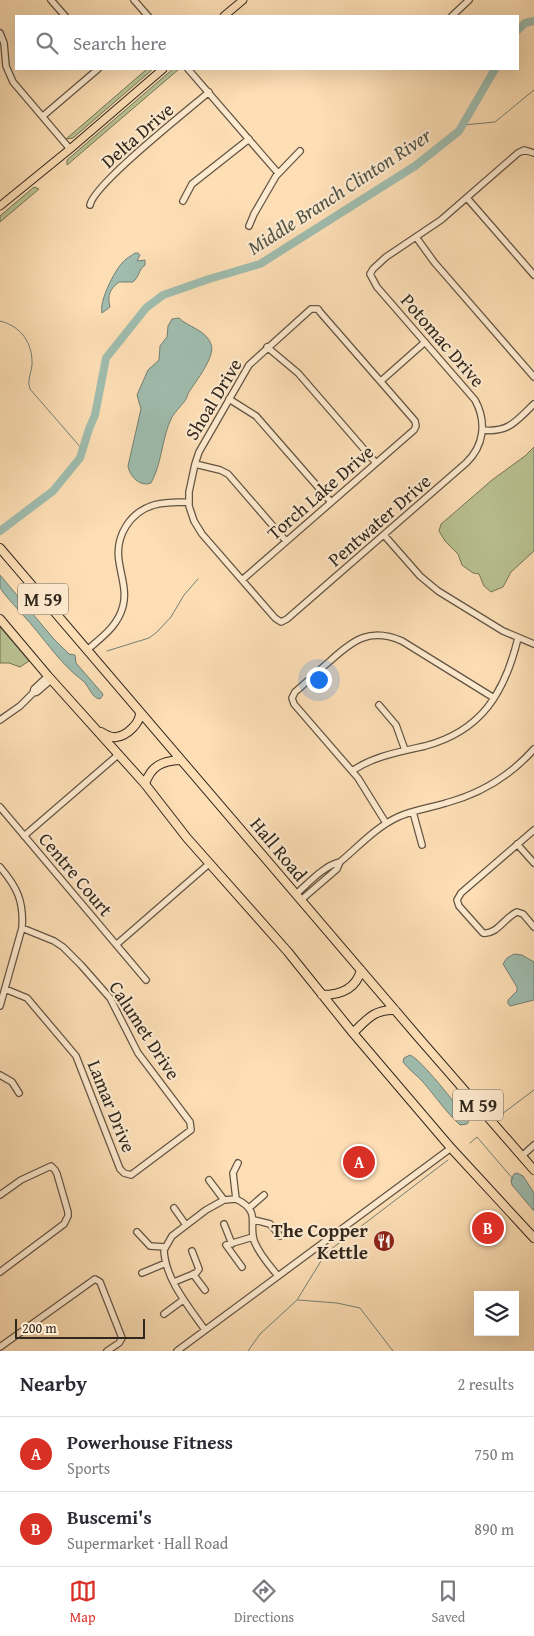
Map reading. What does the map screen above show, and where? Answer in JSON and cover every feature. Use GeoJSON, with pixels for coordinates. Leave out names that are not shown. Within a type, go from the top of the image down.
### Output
{"type":"FeatureCollection","features":[{"type":"Feature","properties":{"kind":"highway","name":"Hall Road"},"geometry":{"type":"LineString","coordinates":[[0,548],[180,760],[534,1170]]}},
{"type":"Feature","properties":{"kind":"highway","name":"M 59"},"geometry":{"type":"LineString","coordinates":[[0,619],[145,784],[451,1148],[534,1238]]}},
{"type":"Feature","properties":{"kind":"highway"},"geometry":{"type":"LineString","coordinates":[[99,731],[111,737],[119,737],[136,724],[140,717],[140,712]]}},
{"type":"Feature","properties":{"kind":"highway"},"geometry":{"type":"LineString","coordinates":[[145,784],[148,776],[161,763],[169,760],[180,760]]}},
{"type":"Feature","properties":{"kind":"highway"},"geometry":{"type":"LineString","coordinates":[[322,995],[336,995],[343,992],[356,981],[361,970]]}},
{"type":"Feature","properties":{"kind":"highway"},"geometry":{"type":"LineString","coordinates":[[353,1033],[375,1013],[381,1010],[395,1010]]}},
{"type":"Feature","properties":{"kind":"main road"},"geometry":{"type":"LineString","coordinates":[[225,15],[243,0]]}},
{"type":"Feature","properties":{"kind":"main road"},"geometry":{"type":"LineString","coordinates":[[0,206],[162,70]]}},
{"type":"Feature","properties":{"kind":"street"},"geometry":{"type":"LineString","coordinates":[[52,0],[64,15]]}},
{"type":"Feature","properties":{"kind":"street"},"geometry":{"type":"LineString","coordinates":[[134,0],[147,15]]}},
{"type":"Feature","properties":{"kind":"street"},"geometry":{"type":"LineString","coordinates":[[453,15],[469,0]]}},
{"type":"Feature","properties":{"kind":"street"},"geometry":{"type":"LineString","coordinates":[[0,33],[4,43],[6,66],[10,77],[70,149]]}},
{"type":"Feature","properties":{"kind":"street"},"geometry":{"type":"LineString","coordinates":[[42,116],[97,70]]}},
{"type":"Feature","properties":{"kind":"street"},"geometry":{"type":"LineString","coordinates":[[189,70],[278,173]]}},
{"type":"Feature","properties":{"kind":"street","name":"Delta Drive"},"geometry":{"type":"LineString","coordinates":[[90,205],[95,194],[121,168],[209,92]]}},
{"type":"Feature","properties":{"kind":"street"},"geometry":{"type":"LineString","coordinates":[[183,201],[192,184],[249,139]]}},
{"type":"Feature","properties":{"kind":"street"},"geometry":{"type":"LineString","coordinates":[[534,153],[524,150],[518,153],[442,220],[416,237],[434,262],[534,376]]}},
{"type":"Feature","properties":{"kind":"street"},"geometry":{"type":"LineString","coordinates":[[250,226],[254,214],[278,173],[300,151]]}},
{"type":"Feature","properties":{"kind":"street"},"geometry":{"type":"LineString","coordinates":[[467,198],[534,275]]}},
{"type":"Feature","properties":{"kind":"street","name":"Potomac Drive"},"geometry":{"type":"LineString","coordinates":[[416,237],[372,268],[370,274],[377,287],[475,400],[481,415],[482,430]]}},
{"type":"Feature","properties":{"kind":"street","name":"Shoal Drive"},"geometry":{"type":"LineString","coordinates":[[189,502],[189,492],[199,452],[249,365],[309,310],[315,308],[320,312],[381,381]]}},
{"type":"Feature","properties":{"kind":"street"},"geometry":{"type":"LineString","coordinates":[[381,381],[425,342]]}},
{"type":"Feature","properties":{"kind":"street"},"geometry":{"type":"LineString","coordinates":[[267,347],[298,373],[376,463]]}},
{"type":"Feature","properties":{"kind":"street","name":"Torch Lake Drive"},"geometry":{"type":"LineString","coordinates":[[242,580],[414,430],[416,426],[415,421],[381,381]]}},
{"type":"Feature","properties":{"kind":"street"},"geometry":{"type":"LineString","coordinates":[[229,399],[256,416],[331,502]]}},
{"type":"Feature","properties":{"kind":"street"},"geometry":{"type":"LineString","coordinates":[[482,430],[498,431],[505,429],[534,404]]}},
{"type":"Feature","properties":{"kind":"street","name":"Pentwater Drive"},"geometry":{"type":"LineString","coordinates":[[242,580],[275,618],[281,622],[287,619],[470,460],[480,444],[482,430]]}},
{"type":"Feature","properties":{"kind":"street"},"geometry":{"type":"LineString","coordinates":[[195,464],[220,470],[228,474],[286,541]]}},
{"type":"Feature","properties":{"kind":"street"},"geometry":{"type":"LineString","coordinates":[[87,650],[112,628],[123,608],[124,591],[118,550],[120,540],[126,525],[134,516],[148,507],[165,503],[189,502],[191,516],[199,530],[242,580]]}},
{"type":"Feature","properties":{"kind":"street"},"geometry":{"type":"LineString","coordinates":[[384,535],[420,576],[438,591],[518,638],[534,644]]}},
{"type":"Feature","properties":{"kind":"street"},"geometry":{"type":"LineString","coordinates":[[386,823],[352,772],[294,704],[292,698],[295,692],[351,643],[363,637],[378,635],[402,641],[494,698]]}},
{"type":"Feature","properties":{"kind":"street"},"geometry":{"type":"LineString","coordinates":[[352,772],[374,759],[431,744],[455,733],[477,717],[494,698],[509,670],[518,638]]}},
{"type":"Feature","properties":{"kind":"street"},"geometry":{"type":"LineString","coordinates":[[1,718],[20,706],[33,693],[34,689],[50,678]]}},
{"type":"Feature","properties":{"kind":"street"},"geometry":{"type":"LineString","coordinates":[[379,705],[396,725],[405,750]]}},
{"type":"Feature","properties":{"kind":"street"},"geometry":{"type":"LineString","coordinates":[[299,897],[323,871],[333,864],[340,862],[386,823],[397,817],[458,800],[484,789],[516,767],[534,750]]}},
{"type":"Feature","properties":{"kind":"street","name":"Centre Court"},"geometry":{"type":"LineString","coordinates":[[119,754],[24,836],[146,980]]}},
{"type":"Feature","properties":{"kind":"street"},"geometry":{"type":"LineString","coordinates":[[0,807],[24,836]]}},
{"type":"Feature","properties":{"kind":"street"},"geometry":{"type":"LineString","coordinates":[[413,812],[422,845]]}},
{"type":"Feature","properties":{"kind":"street"},"geometry":{"type":"LineString","coordinates":[[534,830],[461,893],[457,900],[459,906],[483,933],[491,933],[517,912],[523,914],[534,927]]}},
{"type":"Feature","properties":{"kind":"street"},"geometry":{"type":"LineString","coordinates":[[517,844],[534,863]]}},
{"type":"Feature","properties":{"kind":"street"},"geometry":{"type":"LineString","coordinates":[[299,897],[328,877],[337,869],[340,862]]}},
{"type":"Feature","properties":{"kind":"street"},"geometry":{"type":"LineString","coordinates":[[117,944],[210,863]]}},
{"type":"Feature","properties":{"kind":"street"},"geometry":{"type":"LineString","coordinates":[[0,867],[14,885],[22,910],[22,928],[0,1006]]}},
{"type":"Feature","properties":{"kind":"street"},"geometry":{"type":"LineString","coordinates":[[323,871],[328,877]]}},
{"type":"Feature","properties":{"kind":"street","name":"Calumet Drive"},"geometry":{"type":"LineString","coordinates":[[22,928],[40,934],[59,944],[81,964],[110,998],[138,1053],[191,1124],[191,1130],[188,1133],[133,1173],[126,1175]]}},
{"type":"Feature","properties":{"kind":"street","name":"Lamar Drive"},"geometry":{"type":"LineString","coordinates":[[5,989],[27,998],[76,1056],[120,1169],[126,1175]]}},
{"type":"Feature","properties":{"kind":"street"},"geometry":{"type":"LineString","coordinates":[[0,1075],[12,1082],[19,1093]]}},
{"type":"Feature","properties":{"kind":"street"},"geometry":{"type":"LineString","coordinates":[[522,1156],[534,1145]]}},
{"type":"Feature","properties":{"kind":"street"},"geometry":{"type":"LineString","coordinates":[[177,1351],[451,1148]]}},
{"type":"Feature","properties":{"kind":"street"},"geometry":{"type":"LineString","coordinates":[[236,1199],[233,1176],[234,1169],[238,1163]]}},
{"type":"Feature","properties":{"kind":"street"},"geometry":{"type":"LineString","coordinates":[[0,1194],[21,1180],[51,1166],[56,1171],[68,1212],[64,1224],[0,1272]]}},
{"type":"Feature","properties":{"kind":"street"},"geometry":{"type":"LineString","coordinates":[[209,1180],[224,1200]]}},
{"type":"Feature","properties":{"kind":"street"},"geometry":{"type":"LineString","coordinates":[[249,1208],[264,1195]]}},
{"type":"Feature","properties":{"kind":"street"},"geometry":{"type":"LineString","coordinates":[[205,1330],[183,1300],[166,1263],[164,1254],[164,1247],[172,1236],[186,1225],[212,1206],[224,1200],[236,1199],[249,1208],[254,1220],[253,1237],[257,1247],[278,1276]]}},
{"type":"Feature","properties":{"kind":"street"},"geometry":{"type":"LineString","coordinates":[[174,1208],[186,1225]]}},
{"type":"Feature","properties":{"kind":"street"},"geometry":{"type":"LineString","coordinates":[[254,1220],[270,1224],[280,1236]]}},
{"type":"Feature","properties":{"kind":"street"},"geometry":{"type":"LineString","coordinates":[[224,1224],[232,1244]]}},
{"type":"Feature","properties":{"kind":"street"},"geometry":{"type":"LineString","coordinates":[[137,1232],[150,1246],[164,1247]]}},
{"type":"Feature","properties":{"kind":"street"},"geometry":{"type":"LineString","coordinates":[[242,1267],[226,1245],[253,1237]]}},
{"type":"Feature","properties":{"kind":"street"},"geometry":{"type":"LineString","coordinates":[[174,1282],[199,1270],[192,1251]]}},
{"type":"Feature","properties":{"kind":"street"},"geometry":{"type":"LineString","coordinates":[[142,1273],[166,1263]]}},
{"type":"Feature","properties":{"kind":"street"},"geometry":{"type":"LineString","coordinates":[[193,1274],[205,1290]]}},
{"type":"Feature","properties":{"kind":"street"},"geometry":{"type":"LineString","coordinates":[[0,1347],[95,1278],[100,1282],[121,1335],[120,1341],[107,1351]]}},
{"type":"Feature","properties":{"kind":"street"},"geometry":{"type":"LineString","coordinates":[[164,1314],[183,1300]]}},
{"type":"Feature","properties":{"kind":"green space"},"geometry":{"type":"Polygon","coordinates":[[[146,70],[152,70],[73,138],[66,139],[146,70]]]}},
{"type":"Feature","properties":{"kind":"green space"},"geometry":{"type":"Polygon","coordinates":[[[172,70],[178,70],[67,165],[67,160],[172,70]]]}},
{"type":"Feature","properties":{"kind":"green space"},"geometry":{"type":"Polygon","coordinates":[[[34,187],[39,189],[0,222],[0,216],[34,187]]]}},
{"type":"Feature","properties":{"kind":"green space"},"geometry":{"type":"Polygon","coordinates":[[[534,447],[534,551],[511,572],[503,587],[491,592],[484,586],[479,574],[473,573],[462,565],[458,554],[445,541],[439,531],[441,524],[534,447]]]}},
{"type":"Feature","properties":{"kind":"green space"},"geometry":{"type":"Polygon","coordinates":[[[0,627],[29,661],[20,667],[9,663],[0,663],[0,627]]]}},
{"type":"Feature","properties":{"kind":"shaded area"},"geometry":{"type":"Polygon","coordinates":[[[135,253],[140,255],[137,261],[145,260],[145,265],[133,282],[119,282],[113,287],[109,296],[110,307],[102,313],[103,301],[111,280],[123,262],[135,253]]]}},
{"type":"Feature","properties":{"kind":"shaded area"},"geometry":{"type":"Polygon","coordinates":[[[179,318],[209,339],[212,349],[211,355],[185,401],[172,417],[158,467],[151,483],[143,484],[133,477],[128,466],[141,409],[137,395],[148,370],[159,360],[160,346],[167,337],[168,326],[172,319],[179,318]]]}},
{"type":"Feature","properties":{"kind":"shaded area"},"geometry":{"type":"Polygon","coordinates":[[[0,575],[53,638],[69,654],[75,655],[76,663],[102,693],[103,695],[100,699],[94,696],[84,682],[65,665],[7,597],[0,587],[0,575]]]}},
{"type":"Feature","properties":{"kind":"shaded area"},"geometry":{"type":"Polygon","coordinates":[[[514,954],[522,955],[534,962],[534,1000],[510,1006],[508,1000],[517,991],[517,987],[503,964],[507,958],[514,954]]]}},
{"type":"Feature","properties":{"kind":"shaded area"},"geometry":{"type":"Polygon","coordinates":[[[410,1055],[439,1083],[469,1121],[467,1124],[460,1125],[423,1082],[405,1065],[403,1062],[404,1058],[410,1055]]]}},
{"type":"Feature","properties":{"kind":"shaded area"},"geometry":{"type":"Polygon","coordinates":[[[517,1173],[523,1176],[534,1193],[534,1211],[512,1185],[511,1180],[514,1174],[517,1173]]]}},
{"type":"Feature","properties":{"kind":"waterway","name":"Middle Branch Clinton River"},"geometry":{"type":"LineString","coordinates":[[519,29],[525,23],[534,21]]}},
{"type":"Feature","properties":{"kind":"waterway","name":"Middle Branch Clinton River"},"geometry":{"type":"LineString","coordinates":[[0,531],[53,491],[80,458],[95,415],[106,358],[146,308],[163,295],[260,264],[415,166],[459,131],[494,70]]}},
{"type":"Feature","properties":{"kind":"waterway"},"geometry":{"type":"LineString","coordinates":[[464,125],[495,122],[534,90]]}},
{"type":"Feature","properties":{"kind":"waterway"},"geometry":{"type":"LineString","coordinates":[[0,321],[20,331],[28,343],[32,357],[29,380],[30,389],[82,449]]}},
{"type":"Feature","properties":{"kind":"waterway"},"geometry":{"type":"LineString","coordinates":[[107,651],[149,638],[157,632],[171,617],[184,595],[198,579]]}},
{"type":"Feature","properties":{"kind":"waterway"},"geometry":{"type":"LineString","coordinates":[[502,1114],[534,1090]]}},
{"type":"Feature","properties":{"kind":"waterway"},"geometry":{"type":"LineString","coordinates":[[470,1143],[477,1137],[513,1179]]}},
{"type":"Feature","properties":{"kind":"waterway"},"geometry":{"type":"LineString","coordinates":[[248,1351],[260,1334],[297,1300],[326,1253],[448,1160]]}},
{"type":"Feature","properties":{"kind":"waterway"},"geometry":{"type":"LineString","coordinates":[[298,1300],[337,1303],[360,1308],[393,1351]]}},
{"type":"Feature","properties":{"kind":"place","name":"Powerhouse Fitness"},"geometry":{"type":"Point","coordinates":[359,1162]}},
{"type":"Feature","properties":{"kind":"place","name":"Buscemi's"},"geometry":{"type":"Point","coordinates":[488,1228]}},
{"type":"Feature","properties":{"kind":"place","name":"The Copper Kettle"},"geometry":{"type":"Point","coordinates":[384,1241]}}]}
